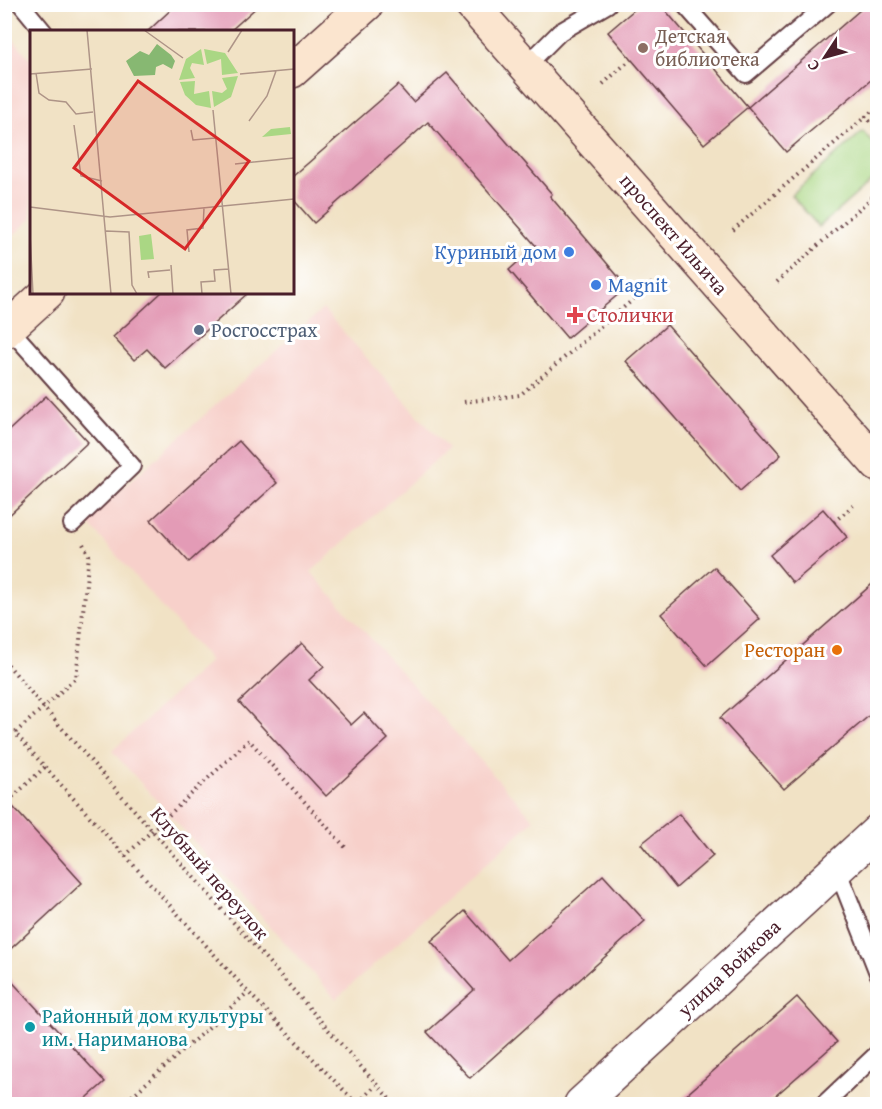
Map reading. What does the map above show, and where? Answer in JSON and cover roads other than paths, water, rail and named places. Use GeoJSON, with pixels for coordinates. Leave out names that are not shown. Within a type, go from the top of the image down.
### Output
{"type":"FeatureCollection","features":[{"type":"Feature","properties":{"kind":"street"},"geometry":{"type":"LineString","coordinates":[[294,69],[366,4]]}},
{"type":"Feature","properties":{"kind":"street","name":"проспект Ильича"},"geometry":{"type":"LineString","coordinates":[[471,4],[878,465]]}},
{"type":"Feature","properties":{"kind":"street"},"geometry":{"type":"LineString","coordinates":[[7,330],[46,294]]}},
{"type":"Feature","properties":{"kind":"street","name":"улица Войкова"},"geometry":{"type":"LineString","coordinates":[[581,1104],[878,831]]}},
{"type":"Feature","properties":{"kind":"lane"},"geometry":{"type":"LineString","coordinates":[[21,4],[43,30]]}},
{"type":"Feature","properties":{"kind":"lane"},"geometry":{"type":"LineString","coordinates":[[526,66],[560,32],[608,4]]}},
{"type":"Feature","properties":{"kind":"lane"},"geometry":{"type":"LineString","coordinates":[[684,4],[746,74],[828,4]]}},
{"type":"Feature","properties":{"kind":"lane"},"geometry":{"type":"LineString","coordinates":[[7,330],[132,466],[72,524]]}},
{"type":"Feature","properties":{"kind":"lane"},"geometry":{"type":"LineString","coordinates":[[837,870],[878,973]]}},
{"type":"Feature","properties":{"kind":"lane"},"geometry":{"type":"LineString","coordinates":[[824,1104],[878,1053]]}},
{"type":"Feature","properties":{"kind":"place","name":"Детская библиотека"},"geometry":{"type":"Point","coordinates":[643,48]}},
{"type":"Feature","properties":{"kind":"place","name":"Куриный дом"},"geometry":{"type":"Point","coordinates":[569,252]}},
{"type":"Feature","properties":{"kind":"place","name":"Magnit"},"geometry":{"type":"Point","coordinates":[596,285]}},
{"type":"Feature","properties":{"kind":"place","name":"Столички"},"geometry":{"type":"Point","coordinates":[575,315]}},
{"type":"Feature","properties":{"kind":"place","name":"Росгосстрах"},"geometry":{"type":"Point","coordinates":[199,330]}},
{"type":"Feature","properties":{"kind":"place","name":"Ресторан"},"geometry":{"type":"Point","coordinates":[837,650]}},
{"type":"Feature","properties":{"kind":"place","name":"Районный дом культуры им. Нариманова"},"geometry":{"type":"Point","coordinates":[30,1027]}}]}
